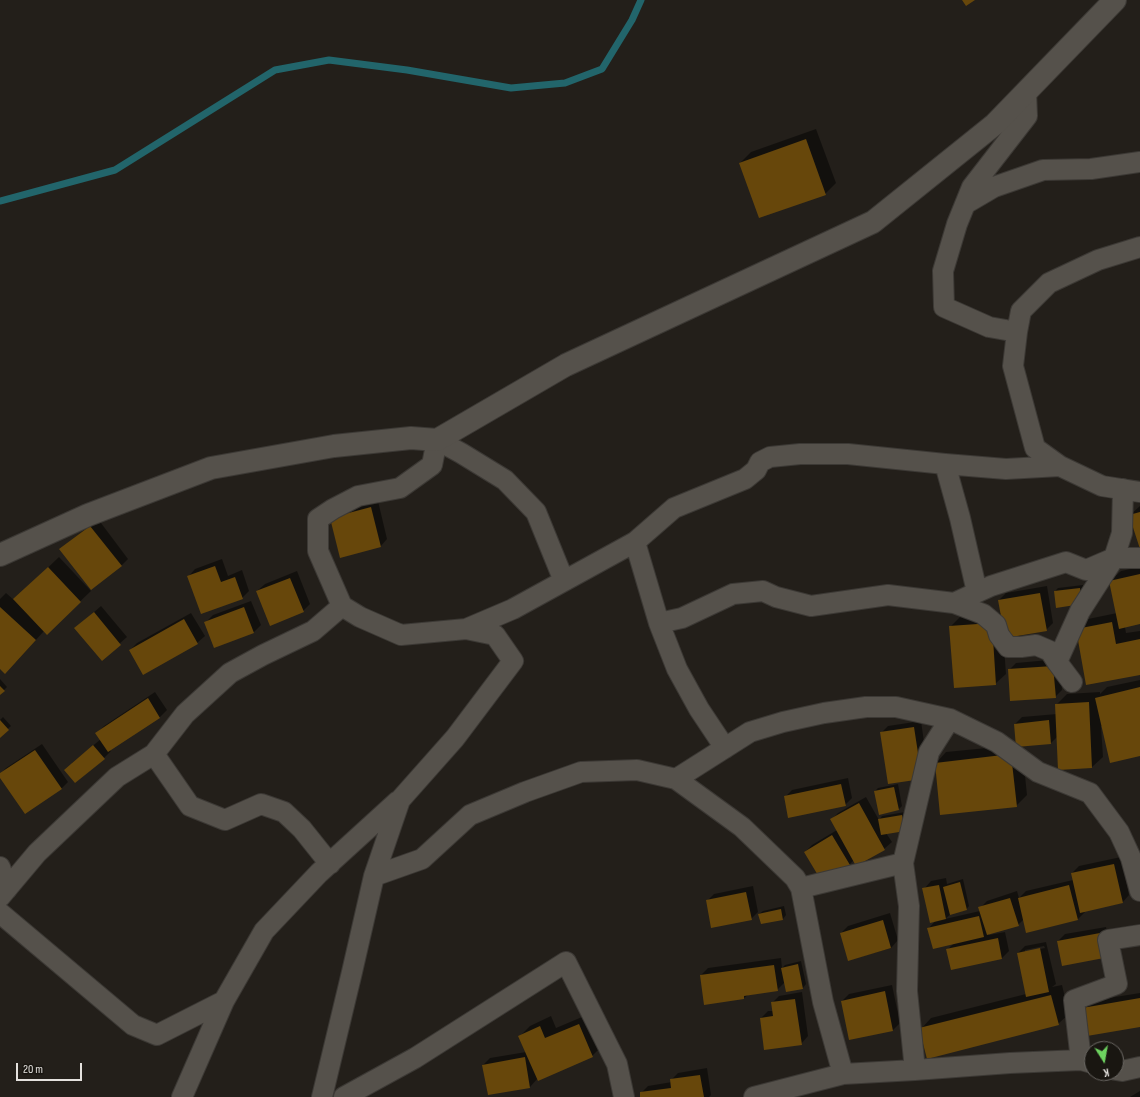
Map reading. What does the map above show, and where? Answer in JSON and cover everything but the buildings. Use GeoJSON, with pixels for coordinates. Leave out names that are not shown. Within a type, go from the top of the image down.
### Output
{"type":"FeatureCollection","features":[{"type":"Feature","properties":{"kind":"street"},"geometry":{"type":"LineString","coordinates":[[182,1097],[224,1001],[264,931],[319,874],[400,800],[455,738],[513,660],[495,635],[466,629],[401,635],[360,617],[342,606],[318,551],[318,519],[358,496],[400,488],[432,466],[437,440],[566,365],[872,222],[995,124],[1115,0]]}},
{"type":"Feature","properties":{"kind":"street"},"geometry":{"type":"LineString","coordinates":[[1017,332],[989,327],[944,307],[943,271],[957,224],[972,186],[1027,116],[1026,92]]}},
{"type":"Feature","properties":{"kind":"street"},"geometry":{"type":"LineString","coordinates":[[965,204],[994,187],[1043,170],[1091,169],[1140,162]]}},
{"type":"Feature","properties":{"kind":"street"},"geometry":{"type":"LineString","coordinates":[[1057,662],[1080,611],[1114,558],[1132,491],[1102,486],[1060,466],[1035,448],[1013,366],[1021,311],[1049,282],[1098,260],[1140,247]]}},
{"type":"Feature","properties":{"kind":"street"},"geometry":{"type":"LineString","coordinates":[[0,555],[88,515],[211,468],[334,446],[411,438],[437,440],[505,480],[536,512],[564,581]]}},
{"type":"Feature","properties":{"kind":"street"},"geometry":{"type":"LineString","coordinates":[[466,629],[512,609],[635,542],[674,508],[745,479],[756,470],[760,462],[770,457],[800,454],[848,454],[1006,469],[1060,466]]}},
{"type":"Feature","properties":{"kind":"street"},"geometry":{"type":"LineString","coordinates":[[945,464],[978,592]]}},
{"type":"Feature","properties":{"kind":"street"},"geometry":{"type":"LineString","coordinates":[[635,542],[660,623],[677,669],[699,709],[725,748]]}},
{"type":"Feature","properties":{"kind":"street"},"geometry":{"type":"LineString","coordinates":[[954,604],[991,586],[1066,562],[1086,570],[1114,558],[1140,558]]}},
{"type":"Feature","properties":{"kind":"street"},"geometry":{"type":"LineString","coordinates":[[660,623],[682,618],[733,594],[763,591],[776,597],[811,606],[888,595],[954,604],[983,614],[996,625],[999,635],[1008,647],[1036,645],[1050,651],[1072,682]]}},
{"type":"Feature","properties":{"kind":"street"},"geometry":{"type":"LineString","coordinates":[[4,893],[37,853],[117,777],[154,754],[185,714],[230,673],[313,631],[342,606]]}},
{"type":"Feature","properties":{"kind":"street"},"geometry":{"type":"LineString","coordinates":[[676,779],[750,732],[784,722],[824,713],[866,707],[896,707],[950,719],[997,742],[1038,772],[1090,793],[1119,832],[1136,861],[1140,891]]}},
{"type":"Feature","properties":{"kind":"street"},"geometry":{"type":"LineString","coordinates":[[915,1070],[907,991],[909,906],[903,863],[929,752],[950,719]]}},
{"type":"Feature","properties":{"kind":"street"},"geometry":{"type":"LineString","coordinates":[[154,754],[190,806],[225,820],[261,804],[284,812],[302,829],[330,864]]}},
{"type":"Feature","properties":{"kind":"street"},"geometry":{"type":"LineString","coordinates":[[374,876],[422,859],[470,815],[525,792],[581,772],[636,770],[676,779],[742,827],[795,878],[801,888],[823,1002],[843,1074]]}},
{"type":"Feature","properties":{"kind":"street"},"geometry":{"type":"LineString","coordinates":[[322,1097],[374,876],[400,800]]}},
{"type":"Feature","properties":{"kind":"street"},"geometry":{"type":"LineString","coordinates":[[801,888],[903,863]]}},
{"type":"Feature","properties":{"kind":"street"},"geometry":{"type":"LineString","coordinates":[[0,867],[4,893]]}},
{"type":"Feature","properties":{"kind":"street"},"geometry":{"type":"LineString","coordinates":[[0,913],[133,1025],[157,1035],[224,1001]]}},
{"type":"Feature","properties":{"kind":"street"},"geometry":{"type":"LineString","coordinates":[[1084,1048],[1074,1000],[1117,984],[1108,940],[1140,935]]}},
{"type":"Feature","properties":{"kind":"street"},"geometry":{"type":"LineString","coordinates":[[344,1097],[415,1058],[566,962],[617,1064],[624,1097]]}},
{"type":"Feature","properties":{"kind":"street"},"geometry":{"type":"LineString","coordinates":[[754,1097],[843,1074],[1010,1063],[1084,1062]]}},
{"type":"Feature","properties":{"kind":"street"},"geometry":{"type":"LineString","coordinates":[[1124,1071],[1140,1067]]}},
{"type":"Feature","properties":{"kind":"waterway"},"geometry":{"type":"LineString","coordinates":[[0,201],[115,170],[275,70],[329,60],[407,70],[511,88],[565,83],[602,69],[632,20],[641,0]]}}]}
